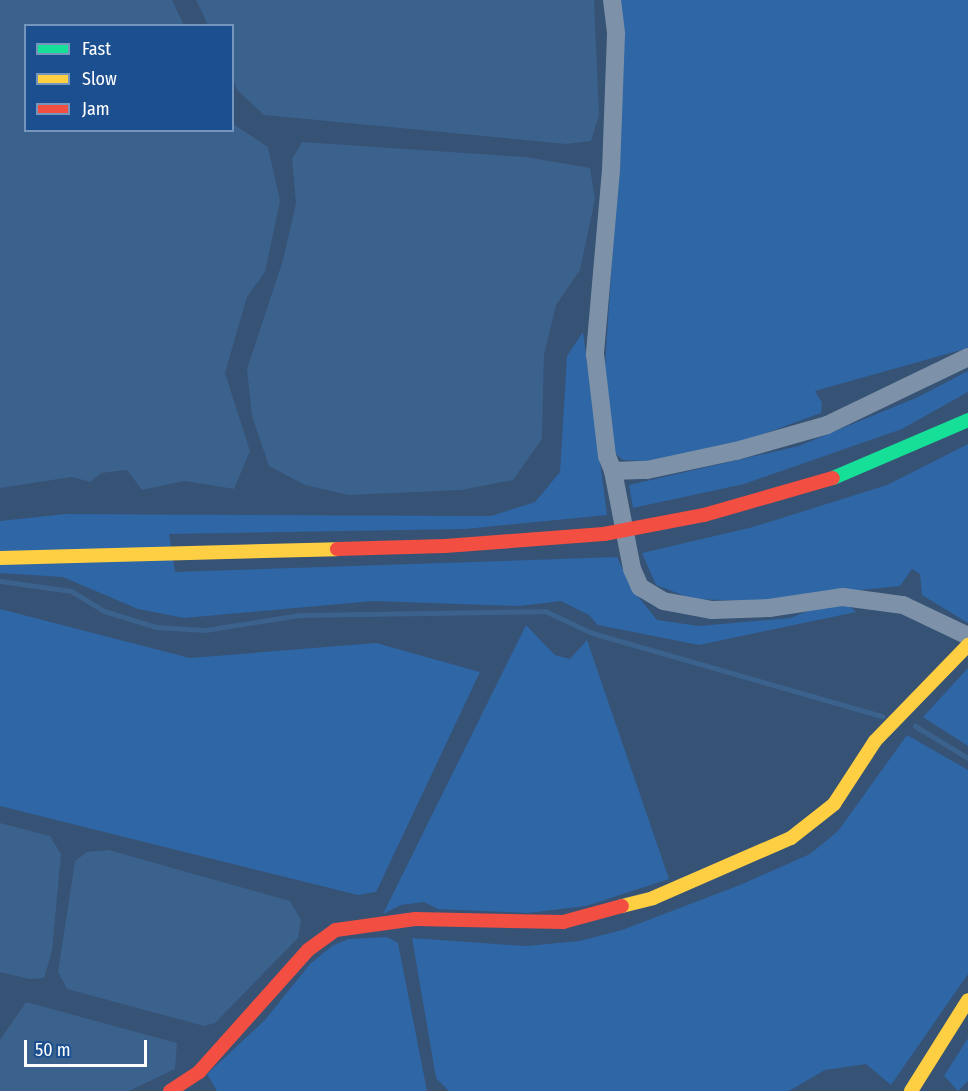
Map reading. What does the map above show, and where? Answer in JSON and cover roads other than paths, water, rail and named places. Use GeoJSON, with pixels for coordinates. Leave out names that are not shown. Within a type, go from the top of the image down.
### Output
{"type":"FeatureCollection","features":[{"type":"Feature","properties":{"kind":"main road"},"geometry":{"type":"LineString","coordinates":[[937,434],[968,414]]}},
{"type":"Feature","properties":{"kind":"main road"},"geometry":{"type":"LineString","coordinates":[[0,558],[445,546],[604,534],[704,515],[820,484],[968,420]]}},
{"type":"Feature","properties":{"kind":"main road"},"geometry":{"type":"LineString","coordinates":[[170,1091],[199,1072],[308,950],[336,930],[415,919],[563,922],[653,898],[791,838],[834,804],[875,741],[968,645]]}},
{"type":"Feature","properties":{"kind":"main road"},"geometry":{"type":"LineString","coordinates":[[911,1091],[968,1000]]}},
{"type":"Feature","properties":{"kind":"street"},"geometry":{"type":"LineString","coordinates":[[612,0],[616,34],[611,170],[595,354],[598,405],[632,569],[640,587],[663,602],[712,610],[769,608],[843,597],[903,604],[968,636]]}},
{"type":"Feature","properties":{"kind":"street"},"geometry":{"type":"LineString","coordinates":[[615,480],[647,470],[736,451],[827,425],[968,357]]}},
{"type":"Feature","properties":{"kind":"waterway"},"geometry":{"type":"LineString","coordinates":[[0,581],[71,591],[104,611],[156,627],[205,630],[300,615],[545,611],[592,633],[882,716]]}},
{"type":"Feature","properties":{"kind":"waterway"},"geometry":{"type":"LineString","coordinates":[[915,726],[968,758]]}}]}
